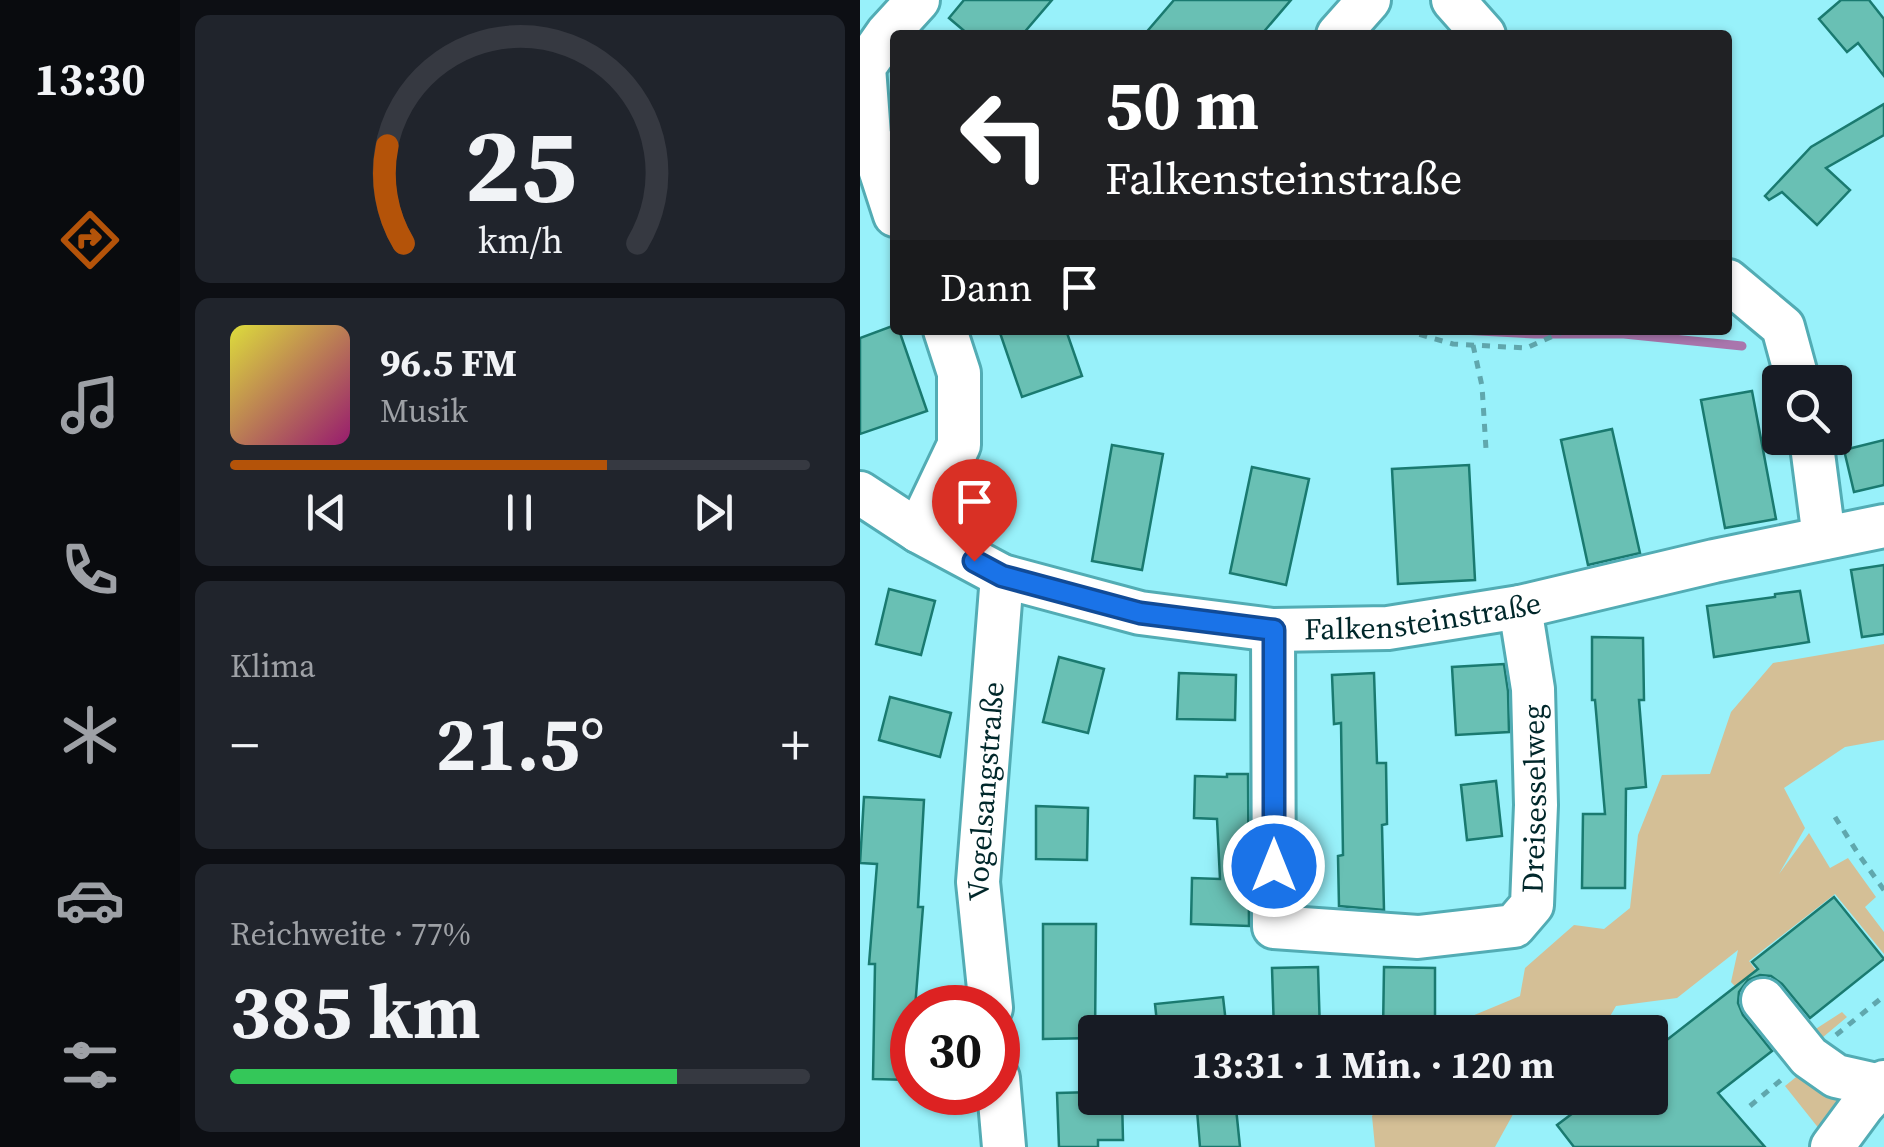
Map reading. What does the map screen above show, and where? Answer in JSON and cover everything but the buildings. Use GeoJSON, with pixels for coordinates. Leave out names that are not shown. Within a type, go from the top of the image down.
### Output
{"type":"FeatureCollection","features":[{"type":"Feature","properties":{"kind":"street"},"geometry":{"type":"LineString","coordinates":[[890,200],[869,135],[864,68],[886,34],[918,0]]}},
{"type":"Feature","properties":{"kind":"street"},"geometry":{"type":"LineString","coordinates":[[1342,30],[1369,0]]}},
{"type":"Feature","properties":{"kind":"street"},"geometry":{"type":"LineString","coordinates":[[1453,0],[1480,30]]}},
{"type":"Feature","properties":{"kind":"street"},"geometry":{"type":"LineString","coordinates":[[1732,285],[1784,326],[1794,365]]}},
{"type":"Feature","properties":{"kind":"street"},"geometry":{"type":"LineString","coordinates":[[918,531],[959,444],[959,373],[948,335]]}},
{"type":"Feature","properties":{"kind":"street"},"geometry":{"type":"LineString","coordinates":[[1813,455],[1824,538]]}},
{"type":"Feature","properties":{"kind":"street","name":"Falkensteinstraße"},"geometry":{"type":"LineString","coordinates":[[860,492],[918,531],[1002,576],[1140,613],[1274,630],[1388,628],[1520,606],[1884,526]]}},
{"type":"Feature","properties":{"kind":"street","name":"Vogelsangstraße"},"geometry":{"type":"LineString","coordinates":[[989,985],[978,882],[1002,576]]}},
{"type":"Feature","properties":{"kind":"street","name":"Dreisesselweg"},"geometry":{"type":"LineString","coordinates":[[1274,630],[1274,927],[1418,938],[1514,926],[1532,905],[1536,805],[1534,688],[1520,606]]}},
{"type":"Feature","properties":{"kind":"street"},"geometry":{"type":"LineString","coordinates":[[1763,1000],[1810,1058],[1836,1076],[1882,1084]]}},
{"type":"Feature","properties":{"kind":"street"},"geometry":{"type":"LineString","coordinates":[[1832,1147],[1862,1104],[1882,1084]]}},
{"type":"Feature","properties":{"kind":"street"},"geometry":{"type":"LineString","coordinates":[[1001,1115],[1004,1147]]}},
{"type":"Feature","properties":{"kind":"path"},"geometry":{"type":"LineString","coordinates":[[1422,335],[1453,344],[1526,348],[1556,335]]}},
{"type":"Feature","properties":{"kind":"path"},"geometry":{"type":"LineString","coordinates":[[1473,346],[1482,386],[1486,449]]}},
{"type":"Feature","properties":{"kind":"path"},"geometry":{"type":"LineString","coordinates":[[1835,817],[1884,890]]}},
{"type":"Feature","properties":{"kind":"shaded area"},"geometry":{"type":"Polygon","coordinates":[[[1884,644],[1884,740],[1845,747],[1784,788],[1805,828],[1779,874],[1809,833],[1830,868],[1848,858],[1876,897],[1865,907],[1884,932],[1884,954],[1835,894],[1749,961],[1802,1031],[1811,1032],[1842,1012],[1847,1017],[1810,1048],[1749,1001],[1731,982],[1738,950],[1677,998],[1616,1006],[1611,1015],[1474,1015],[1520,996],[1525,968],[1574,925],[1604,929],[1630,908],[1638,835],[1662,775],[1710,774],[1731,712],[1773,663],[1884,644]]]}},
{"type":"Feature","properties":{"kind":"shaded area"},"geometry":{"type":"Polygon","coordinates":[[[1806,1069],[1855,1089],[1824,1135],[1785,1086],[1806,1069]]]}},
{"type":"Feature","properties":{"kind":"shaded area"},"geometry":{"type":"Polygon","coordinates":[[[1513,1115],[1495,1147],[1375,1147],[1372,1116],[1513,1115]]]}},
{"type":"Feature","properties":{"kind":"waterway"},"geometry":{"type":"LineString","coordinates":[[1634,335],[1742,346]]}},
{"type":"Feature","properties":{"kind":"route"},"geometry":{"type":"LineString","coordinates":[[974,561],[1002,576],[1140,613],[1274,630],[1274,866]]}}]}
